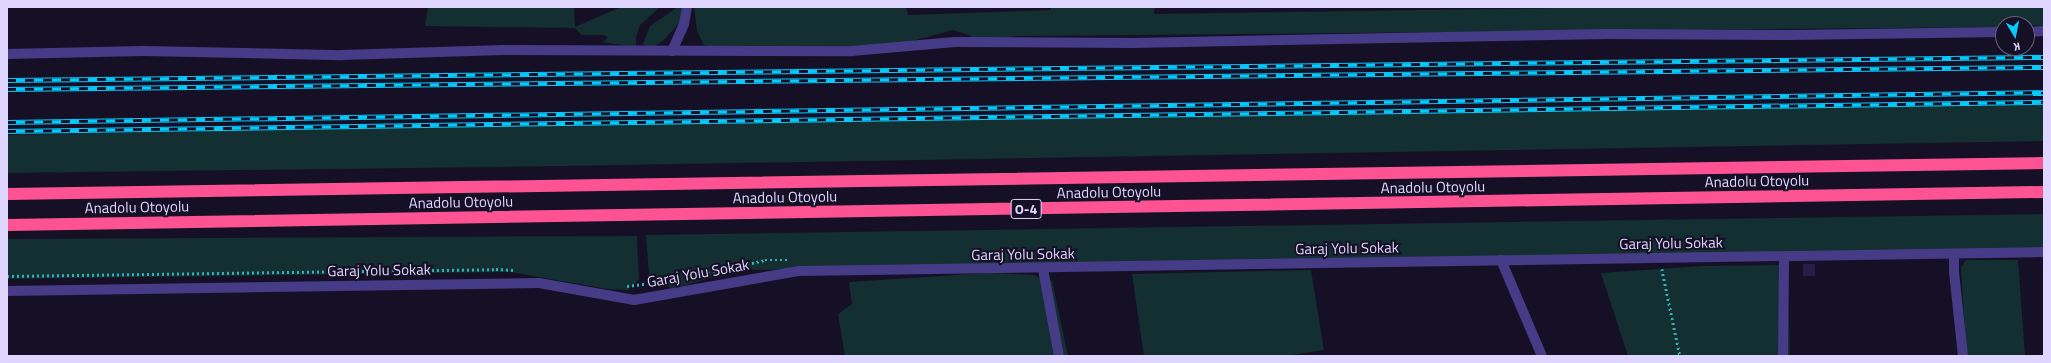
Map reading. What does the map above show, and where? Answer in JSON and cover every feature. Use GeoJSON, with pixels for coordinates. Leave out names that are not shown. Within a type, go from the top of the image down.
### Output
{"type":"FeatureCollection","features":[{"type":"Feature","properties":{"kind":"highway","name":"Anadolu Otoyolu"},"geometry":{"type":"LineString","coordinates":[[7,194],[2044,163]]}},
{"type":"Feature","properties":{"kind":"highway","name":"Anadolu Otoyolu"},"geometry":{"type":"LineString","coordinates":[[7,225],[2044,192]]}},
{"type":"Feature","properties":{"kind":"street"},"geometry":{"type":"LineString","coordinates":[[672,52],[684,24],[687,7]]}},
{"type":"Feature","properties":{"kind":"street"},"geometry":{"type":"LineString","coordinates":[[7,54],[143,51],[342,55],[503,50],[672,52],[852,51],[955,42],[1133,43],[1607,34],[1790,35],[1995,32]]}},
{"type":"Feature","properties":{"kind":"street","name":"Garaj Yolu Sokak"},"geometry":{"type":"LineString","coordinates":[[7,291],[539,283],[634,300],[799,271],[1043,269],[1501,260],[2044,252]]}},
{"type":"Feature","properties":{"kind":"street"},"geometry":{"type":"LineString","coordinates":[[1954,254],[1954,272],[1963,356]]}},
{"type":"Feature","properties":{"kind":"street"},"geometry":{"type":"LineString","coordinates":[[1783,356],[1784,257]]}},
{"type":"Feature","properties":{"kind":"street"},"geometry":{"type":"LineString","coordinates":[[1501,260],[1542,356]]}},
{"type":"Feature","properties":{"kind":"street"},"geometry":{"type":"LineString","coordinates":[[1043,269],[1060,356]]}},
{"type":"Feature","properties":{"kind":"path"},"geometry":{"type":"LineString","coordinates":[[1660,258],[1680,356]]}},
{"type":"Feature","properties":{"kind":"path"},"geometry":{"type":"LineString","coordinates":[[633,285],[659,282]]}},
{"type":"Feature","properties":{"kind":"green space"},"geometry":{"type":"Polygon","coordinates":[[[428,7],[574,7],[575,27],[621,7],[660,7],[640,25],[636,37],[636,47],[602,42],[608,38],[604,35],[582,35],[575,28],[425,26],[428,7]]]}},
{"type":"Feature","properties":{"kind":"green space"},"geometry":{"type":"Polygon","coordinates":[[[678,7],[682,7],[681,21],[664,40],[653,47],[646,47],[643,44],[650,26],[678,7]]]}},
{"type":"Feature","properties":{"kind":"green space"},"geometry":{"type":"Polygon","coordinates":[[[694,7],[906,7],[908,15],[1051,10],[1051,7],[1155,7],[1154,14],[1629,7],[2044,7],[2044,26],[2035,26],[2035,16],[1995,16],[1995,27],[1018,36],[976,40],[969,35],[953,30],[901,44],[827,50],[719,49],[704,45],[697,31],[694,7]]]}},
{"type":"Feature","properties":{"kind":"green space"},"geometry":{"type":"Polygon","coordinates":[[[2044,101],[2044,141],[562,166],[7,173],[7,135],[562,124],[2044,101]]]}},
{"type":"Feature","properties":{"kind":"green space"},"geometry":{"type":"Polygon","coordinates":[[[2044,214],[2044,249],[741,270],[674,288],[660,285],[649,275],[646,235],[2044,214]]]}},
{"type":"Feature","properties":{"kind":"green space"},"geometry":{"type":"Polygon","coordinates":[[[637,236],[639,279],[628,290],[608,289],[510,272],[7,279],[7,239],[637,236]]]}},
{"type":"Feature","properties":{"kind":"green space"},"geometry":{"type":"Polygon","coordinates":[[[1966,260],[2018,260],[2025,356],[1969,356],[1966,350],[1961,267],[1966,260]]]}},
{"type":"Feature","properties":{"kind":"green space"},"geometry":{"type":"Polygon","coordinates":[[[1787,265],[1790,356],[1628,356],[1601,273],[1702,266],[1787,265]]]}},
{"type":"Feature","properties":{"kind":"green space"},"geometry":{"type":"Polygon","coordinates":[[[1311,270],[1324,350],[1285,356],[1144,356],[1132,274],[1311,270]]]}},
{"type":"Feature","properties":{"kind":"green space"},"geometry":{"type":"Polygon","coordinates":[[[988,273],[1033,275],[1052,281],[1068,356],[845,356],[838,314],[852,304],[849,282],[988,273]]]}},
{"type":"Feature","properties":{"kind":"building"},"geometry":{"type":"Polygon","coordinates":[[[1803,264],[1815,264],[1815,276],[1803,276],[1803,264]]]}},
{"type":"Feature","properties":{"kind":"railway"},"geometry":{"type":"LineString","coordinates":[[7,80],[2044,57]]}},
{"type":"Feature","properties":{"kind":"railway"},"geometry":{"type":"LineString","coordinates":[[7,89],[2044,67]]}},
{"type":"Feature","properties":{"kind":"railway"},"geometry":{"type":"LineString","coordinates":[[7,122],[2044,92]]}},
{"type":"Feature","properties":{"kind":"railway"},"geometry":{"type":"LineString","coordinates":[[7,131],[2044,102]]}}]}
